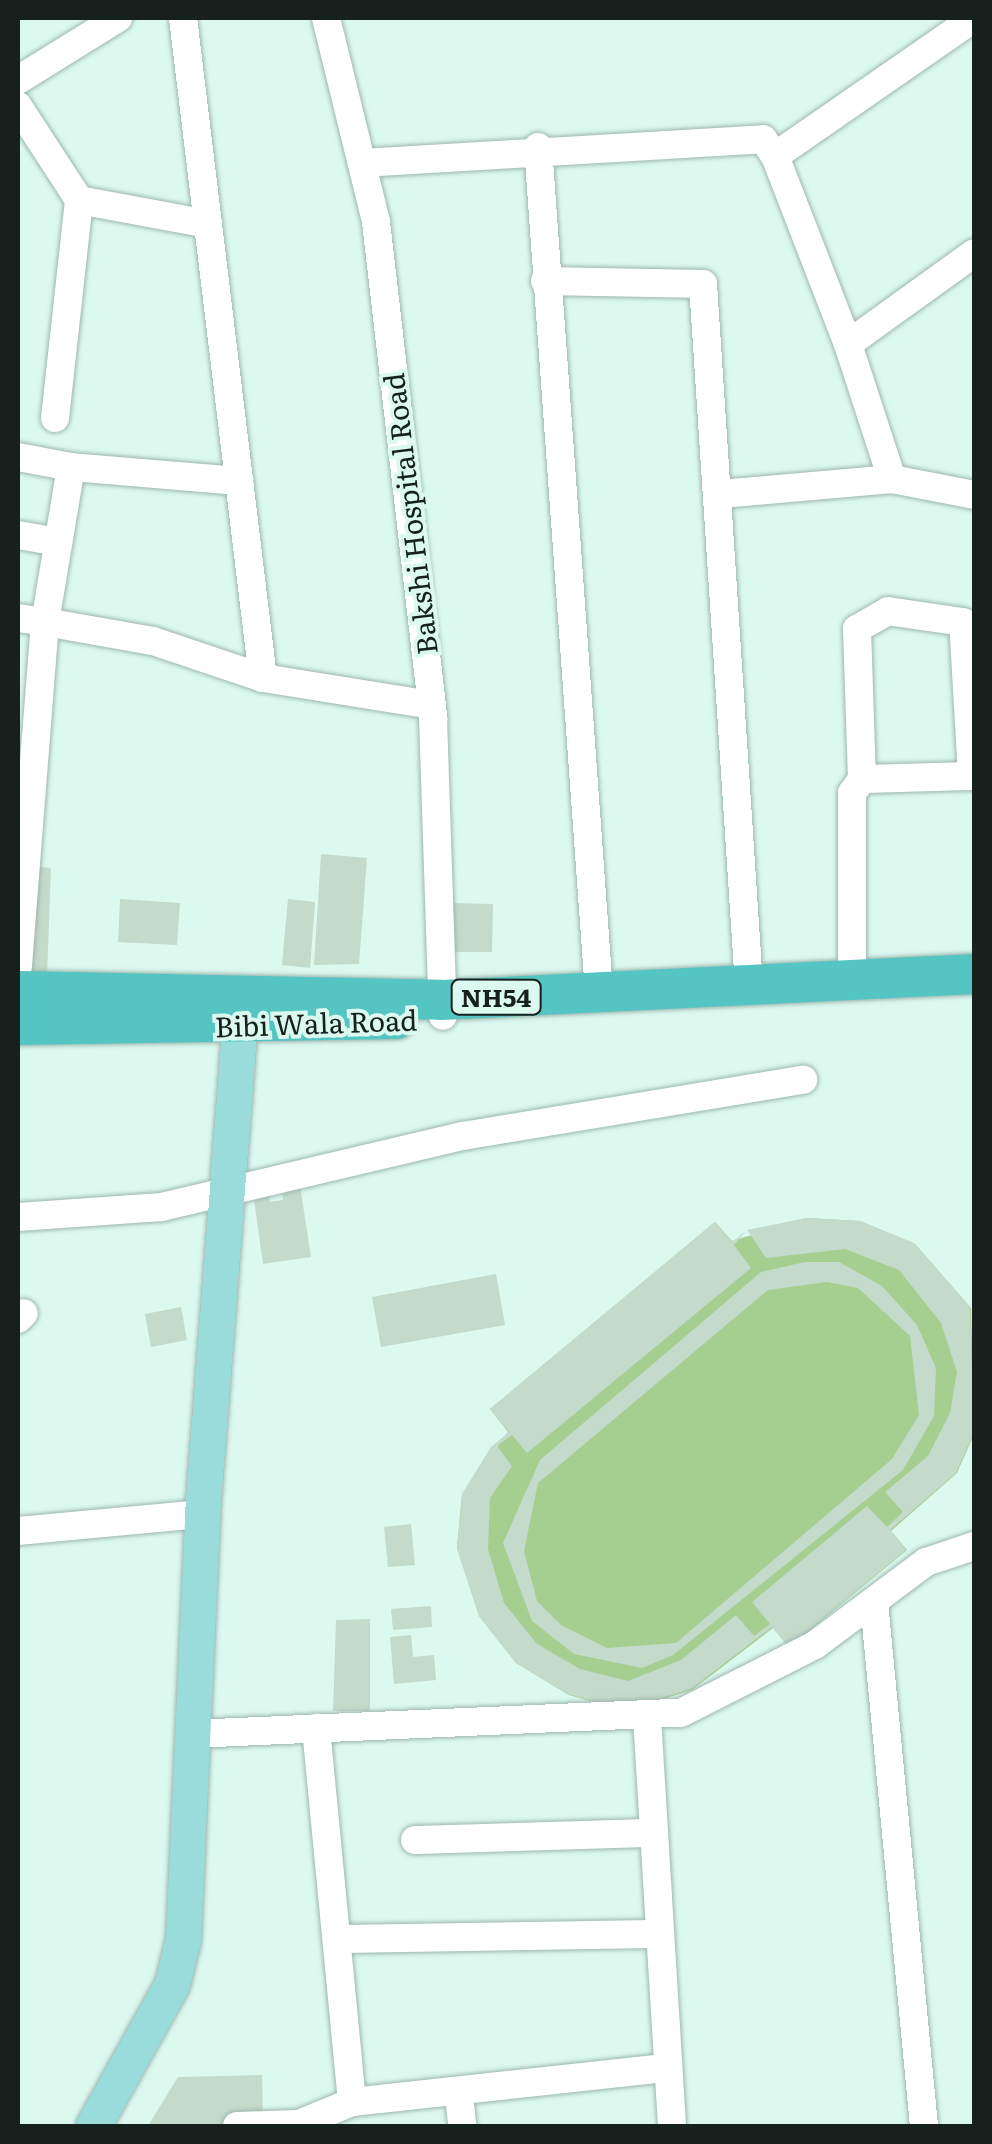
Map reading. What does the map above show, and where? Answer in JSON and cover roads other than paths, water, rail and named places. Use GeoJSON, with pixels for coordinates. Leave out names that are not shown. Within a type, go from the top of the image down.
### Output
{"type":"FeatureCollection","features":[{"type":"Feature","properties":{"kind":"highway","name":"NH54"},"geometry":{"type":"LineString","coordinates":[[442,1008],[599,992],[974,974]]}},
{"type":"Feature","properties":{"kind":"highway","name":"NH54"},"geometry":{"type":"LineString","coordinates":[[18,991],[240,1009]]}},
{"type":"Feature","properties":{"kind":"highway","name":"Bibi Wala Road"},"geometry":{"type":"LineString","coordinates":[[18,1025],[240,1009],[974,1002]]}},
{"type":"Feature","properties":{"kind":"main road"},"geometry":{"type":"LineString","coordinates":[[93,2126],[172,1984],[183,1939],[202,1514],[240,1009]]}},
{"type":"Feature","properties":{"kind":"street"},"geometry":{"type":"LineString","coordinates":[[18,80],[118,18]]}},
{"type":"Feature","properties":{"kind":"street"},"geometry":{"type":"LineString","coordinates":[[183,18],[263,678]]}},
{"type":"Feature","properties":{"kind":"street","name":"Bakshi Hospital Road"},"geometry":{"type":"LineString","coordinates":[[326,18],[376,222],[432,706],[442,1008]]}},
{"type":"Feature","properties":{"kind":"street"},"geometry":{"type":"LineString","coordinates":[[775,156],[974,18]]}},
{"type":"Feature","properties":{"kind":"street"},"geometry":{"type":"LineString","coordinates":[[18,106],[79,200],[55,418]]}},
{"type":"Feature","properties":{"kind":"street"},"geometry":{"type":"LineString","coordinates":[[362,163],[538,146],[763,139],[775,156],[848,344],[892,479]]}},
{"type":"Feature","properties":{"kind":"street"},"geometry":{"type":"LineString","coordinates":[[538,146],[545,282],[578,608],[599,992]]}},
{"type":"Feature","properties":{"kind":"street"},"geometry":{"type":"LineString","coordinates":[[79,200],[208,224]]}},
{"type":"Feature","properties":{"kind":"street"},"geometry":{"type":"LineString","coordinates":[[848,344],[971,266]]}},
{"type":"Feature","properties":{"kind":"street"},"geometry":{"type":"LineString","coordinates":[[545,282],[703,284],[722,494],[749,985]]}},
{"type":"Feature","properties":{"kind":"street"},"geometry":{"type":"LineString","coordinates":[[18,457],[71,467],[239,481]]}},
{"type":"Feature","properties":{"kind":"street"},"geometry":{"type":"LineString","coordinates":[[18,966],[31,620],[58,542],[71,467]]}},
{"type":"Feature","properties":{"kind":"street"},"geometry":{"type":"LineString","coordinates":[[722,494],[892,479],[974,494]]}},
{"type":"Feature","properties":{"kind":"street"},"geometry":{"type":"LineString","coordinates":[[18,535],[58,542]]}},
{"type":"Feature","properties":{"kind":"street"},"geometry":{"type":"LineString","coordinates":[[852,980],[848,812],[862,779],[857,629],[888,611],[963,622],[972,776],[862,779]]}},
{"type":"Feature","properties":{"kind":"street"},"geometry":{"type":"LineString","coordinates":[[31,620],[152,641],[263,678],[432,706]]}},
{"type":"Feature","properties":{"kind":"street"},"geometry":{"type":"LineString","coordinates":[[18,1217],[162,1207],[226,1187],[463,1136],[803,1080]]}},
{"type":"Feature","properties":{"kind":"street"},"geometry":{"type":"LineString","coordinates":[[18,1532],[202,1514]]}},
{"type":"Feature","properties":{"kind":"street"},"geometry":{"type":"LineString","coordinates":[[191,1734],[646,1717],[746,1686],[874,1602],[926,1562],[974,1546]]}},
{"type":"Feature","properties":{"kind":"street"},"geometry":{"type":"LineString","coordinates":[[874,1602],[924,2126]]}},
{"type":"Feature","properties":{"kind":"street"},"geometry":{"type":"LineString","coordinates":[[646,1717],[655,1934],[672,2126]]}},
{"type":"Feature","properties":{"kind":"street"},"geometry":{"type":"LineString","coordinates":[[316,1728],[340,1939],[352,2102]]}},
{"type":"Feature","properties":{"kind":"street"},"geometry":{"type":"LineString","coordinates":[[415,1840],[650,1833]]}},
{"type":"Feature","properties":{"kind":"street"},"geometry":{"type":"LineString","coordinates":[[340,1939],[655,1934]]}},
{"type":"Feature","properties":{"kind":"street"},"geometry":{"type":"LineString","coordinates":[[237,2126],[299,2125],[352,2102],[459,2095],[667,2068]]}},
{"type":"Feature","properties":{"kind":"street"},"geometry":{"type":"LineString","coordinates":[[459,2095],[462,2126]]}}]}
